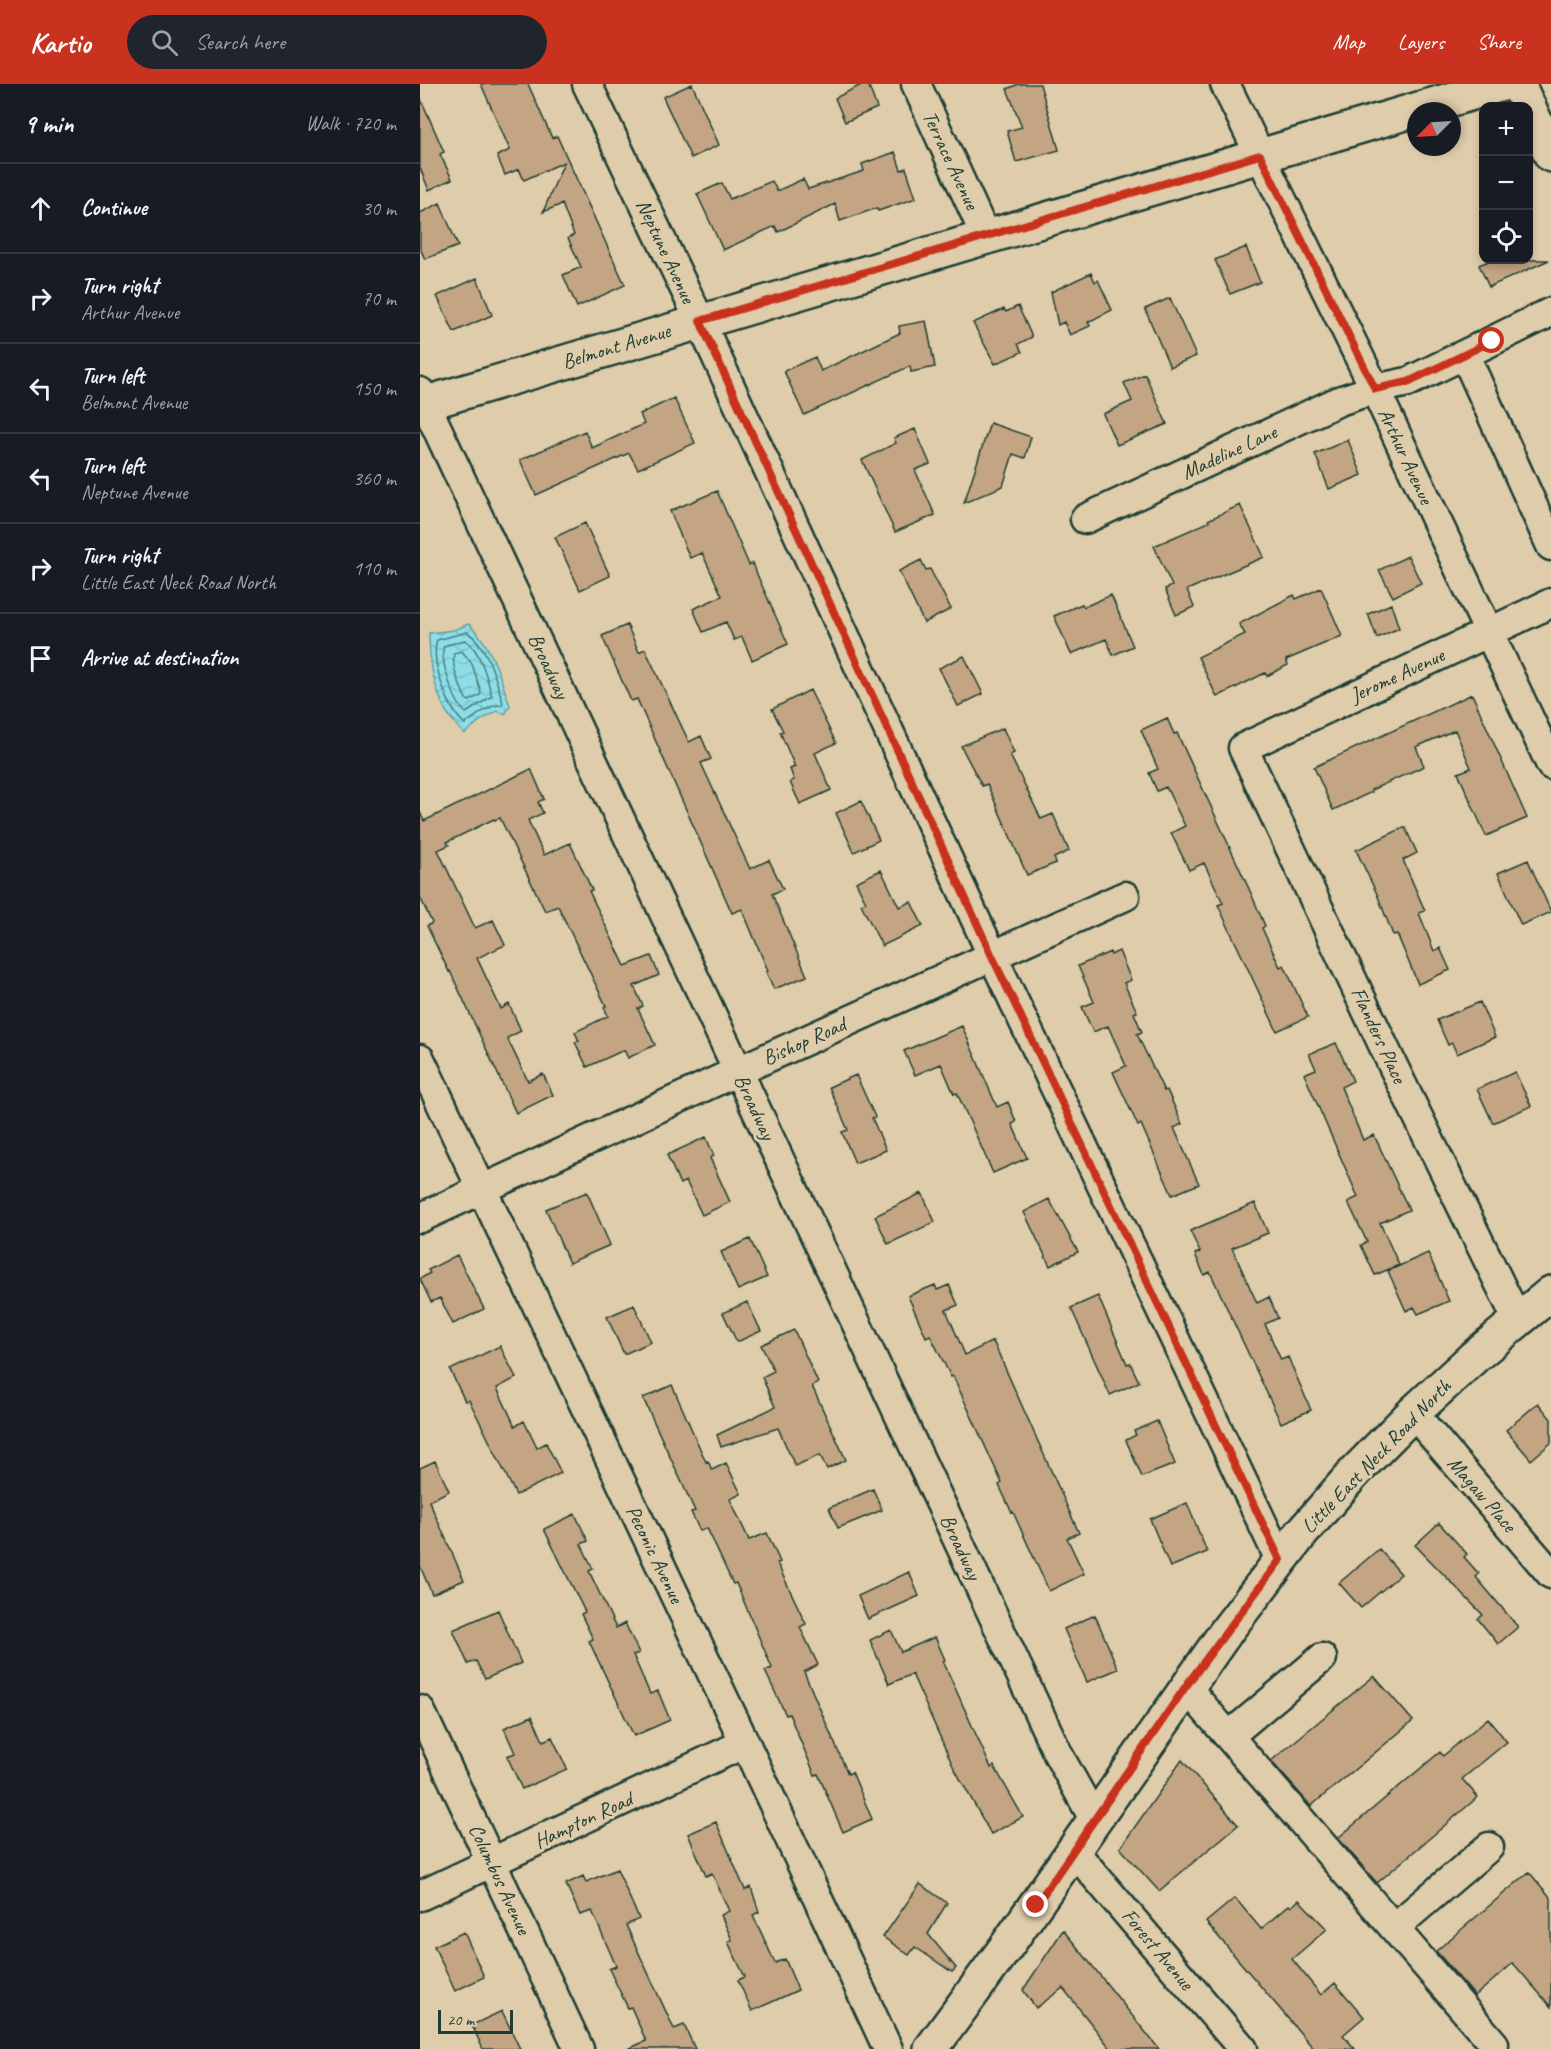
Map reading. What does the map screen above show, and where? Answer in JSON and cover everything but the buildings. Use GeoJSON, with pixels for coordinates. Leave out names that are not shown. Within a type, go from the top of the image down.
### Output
{"type":"FeatureCollection","features":[{"type":"Feature","properties":{"kind":"main road","name":"Belmont Avenue"},"geometry":{"type":"LineString","coordinates":[[422,400],[700,321],[1503,84]]}},
{"type":"Feature","properties":{"kind":"main road"},"geometry":{"type":"LineString","coordinates":[[1518,84],[1551,155]]}},
{"type":"Feature","properties":{"kind":"main road","name":"Little East Neck Road North"},"geometry":{"type":"LineString","coordinates":[[931,2049],[1006,1947],[1186,1686],[1280,1560],[1353,1474],[1413,1413],[1443,1384],[1551,1293]]}},
{"type":"Feature","properties":{"kind":"street","name":"Neptune Avenue"},"geometry":{"type":"LineString","coordinates":[[587,84],[700,321],[992,956],[1280,1560]]}},
{"type":"Feature","properties":{"kind":"street","name":"Terrace Avenue"},"geometry":{"type":"LineString","coordinates":[[916,84],[986,237]]}},
{"type":"Feature","properties":{"kind":"street","name":"Arthur Avenue"},"geometry":{"type":"LineString","coordinates":[[1225,84],[1375,389],[1551,765]]}},
{"type":"Feature","properties":{"kind":"street","name":"Madeline Lane"},"geometry":{"type":"LineString","coordinates":[[1084,519],[1339,401],[1375,389],[1408,382],[1551,312]]}},
{"type":"Feature","properties":{"kind":"street"},"geometry":{"type":"LineString","coordinates":[[1465,355],[1551,546]]}},
{"type":"Feature","properties":{"kind":"street","name":"Broadway"},"geometry":{"type":"LineString","coordinates":[[422,400],[1059,1756],[1094,1819]]}},
{"type":"Feature","properties":{"kind":"street","name":"Jerome Avenue"},"geometry":{"type":"LineString","coordinates":[[1243,748],[1551,603]]}},
{"type":"Feature","properties":{"kind":"street","name":"Flanders Place"},"geometry":{"type":"LineString","coordinates":[[1243,748],[1393,1066],[1518,1321]]}},
{"type":"Feature","properties":{"kind":"street","name":"Bishop Road"},"geometry":{"type":"LineString","coordinates":[[420,1218],[1125,896]]}},
{"type":"Feature","properties":{"kind":"street","name":"Peconic Avenue"},"geometry":{"type":"LineString","coordinates":[[420,1059],[746,1743],[888,2049]]}},
{"type":"Feature","properties":{"kind":"street","name":"Magaw Place"},"geometry":{"type":"LineString","coordinates":[[1413,1413],[1551,1574]]}},
{"type":"Feature","properties":{"kind":"street"},"geometry":{"type":"LineString","coordinates":[[1229,1736],[1322,1658]]}},
{"type":"Feature","properties":{"kind":"street"},"geometry":{"type":"LineString","coordinates":[[1186,1686],[1494,2044]]}},
{"type":"Feature","properties":{"kind":"street","name":"Columbus Avenue"},"geometry":{"type":"LineString","coordinates":[[420,1710],[579,2049]]}},
{"type":"Feature","properties":{"kind":"street","name":"Hampton Road"},"geometry":{"type":"LineString","coordinates":[[420,1896],[746,1743]]}},
{"type":"Feature","properties":{"kind":"street"},"geometry":{"type":"LineString","coordinates":[[1394,1928],[1489,1847]]}},
{"type":"Feature","properties":{"kind":"street","name":"Forest Avenue"},"geometry":{"type":"LineString","coordinates":[[1073,1850],[1243,2049]]}},
{"type":"Feature","properties":{"kind":"water"},"geometry":{"type":"Polygon","coordinates":[[[469,624],[489,652],[510,706],[505,714],[497,711],[464,734],[446,711],[438,693],[431,663],[429,633],[454,630],[469,624]]]}},
{"type":"Feature","properties":{"kind":"route"},"geometry":{"type":"LineString","coordinates":[[1036,1905],[1186,1686],[1280,1560],[992,956],[700,321],[1260,155],[1375,389],[1408,382],[1492,341]]}}]}
